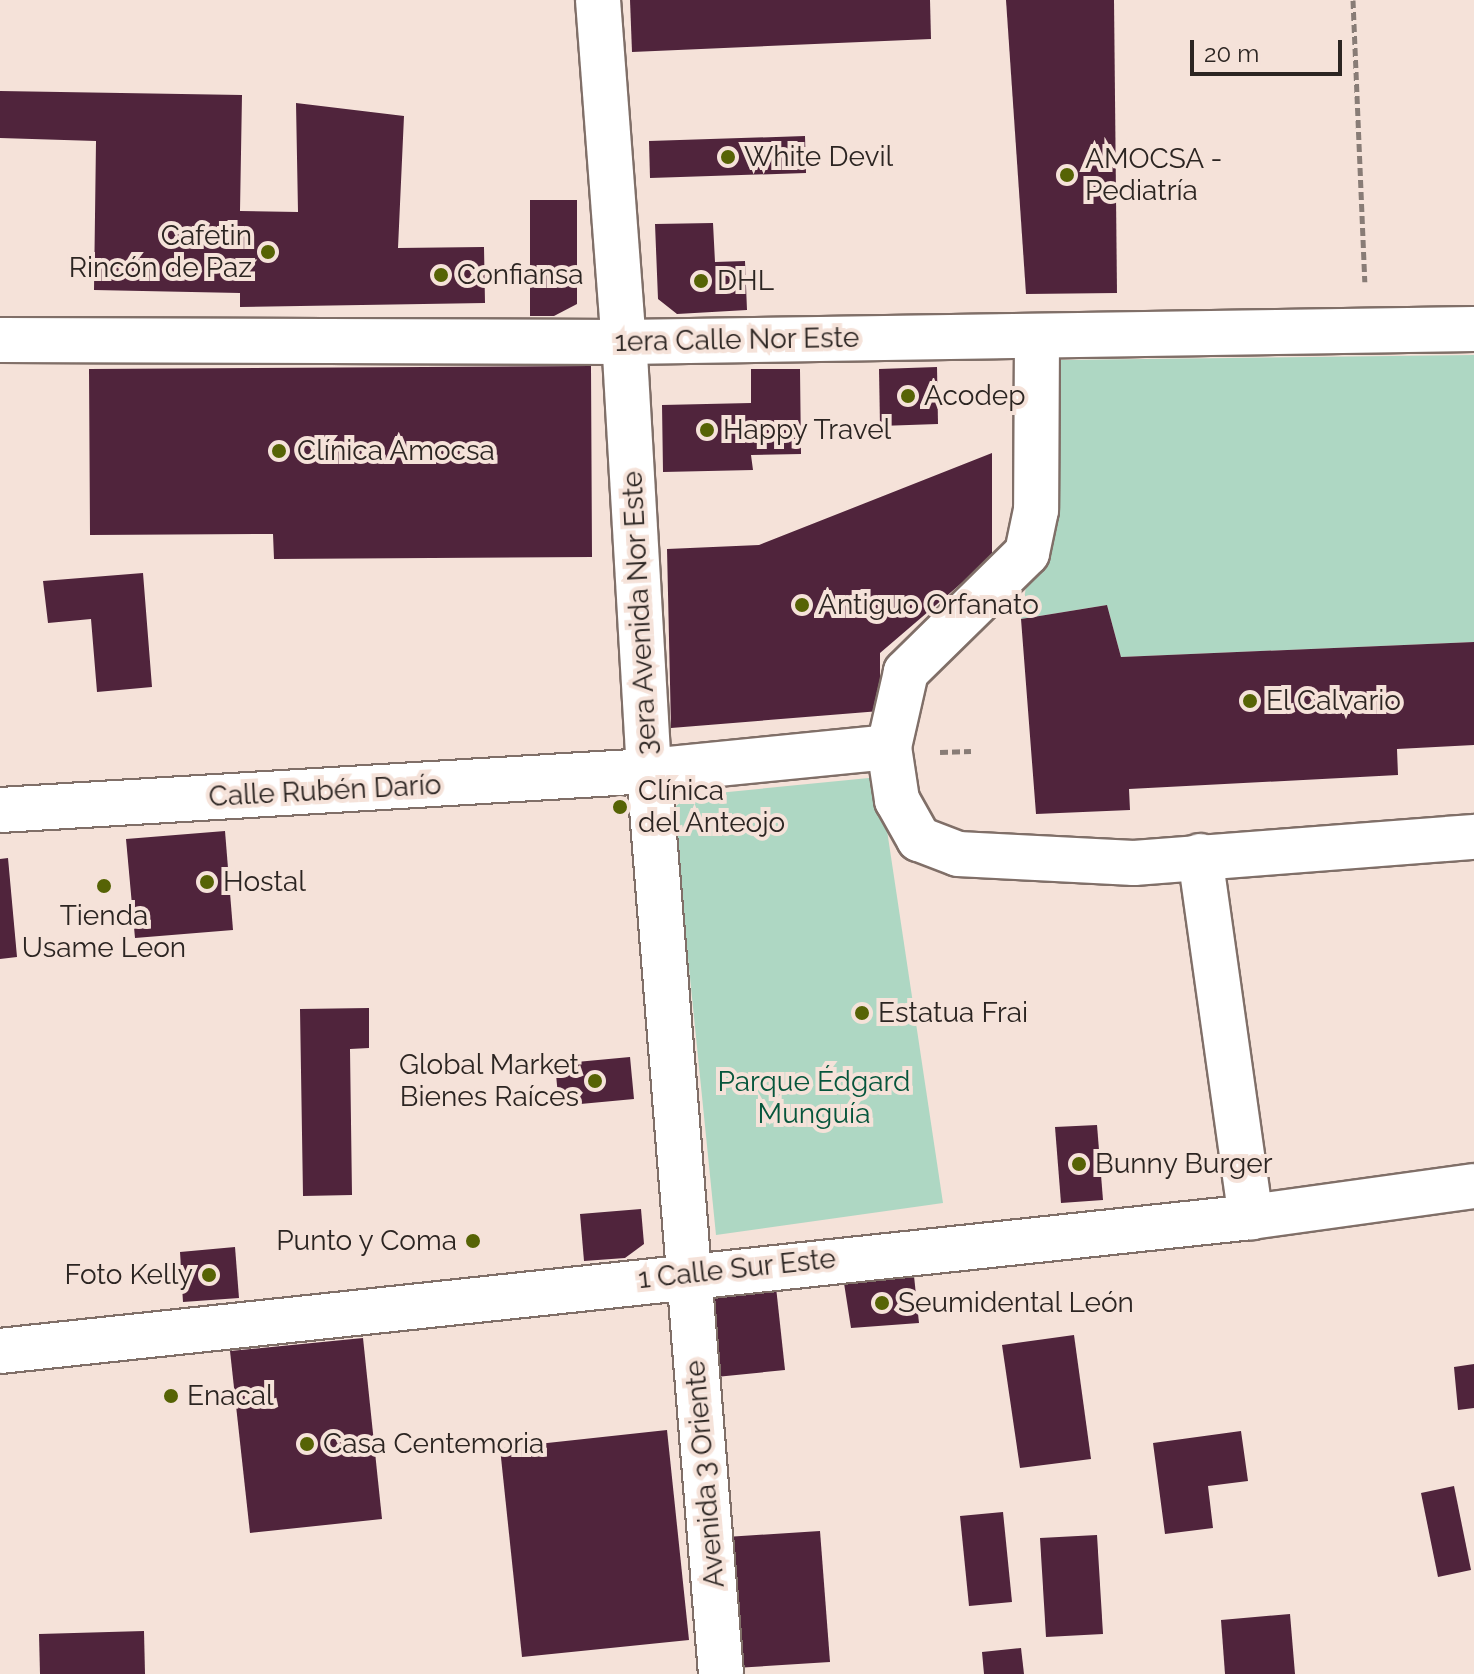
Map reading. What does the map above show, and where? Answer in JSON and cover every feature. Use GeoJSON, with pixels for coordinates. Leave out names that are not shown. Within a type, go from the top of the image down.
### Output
{"type":"FeatureCollection","features":[{"type":"Feature","properties":{"kind":"street","name":"3era Avenida Nor Este"},"geometry":{"type":"LineString","coordinates":[[598,0],[624,342],[649,771],[689,1274]]}},
{"type":"Feature","properties":{"kind":"street","name":"1era Calle Nor Este"},"geometry":{"type":"LineString","coordinates":[[0,340],[624,342],[1474,329]]}},
{"type":"Feature","properties":{"kind":"street"},"geometry":{"type":"LineString","coordinates":[[1037,337],[1036,510],[1027,553],[906,672],[906,750],[897,800],[919,839],[958,854],[1134,863],[1474,837]]}},
{"type":"Feature","properties":{"kind":"street","name":"Calle Rubén Darío"},"geometry":{"type":"LineString","coordinates":[[0,810],[649,771],[906,750]]}},
{"type":"Feature","properties":{"kind":"street"},"geometry":{"type":"LineString","coordinates":[[1200,856],[1251,1217]]}},
{"type":"Feature","properties":{"kind":"street","name":"1 Calle Sur Este"},"geometry":{"type":"LineString","coordinates":[[0,1351],[689,1274],[1251,1217],[1474,1186]]}},
{"type":"Feature","properties":{"kind":"street","name":"Avenida 3 Oriente"},"geometry":{"type":"LineString","coordinates":[[689,1274],[721,1674]]}},
{"type":"Feature","properties":{"kind":"path"},"geometry":{"type":"LineString","coordinates":[[1353,0],[1367,331]]}},
{"type":"Feature","properties":{"kind":"path"},"geometry":{"type":"LineString","coordinates":[[906,750],[971,751]]}},
{"type":"Feature","properties":{"kind":"green space"},"geometry":{"type":"Polygon","coordinates":[[[1474,355],[1474,642],[1121,657],[1107,605],[1021,619],[1061,360],[1474,355]]]}},
{"type":"Feature","properties":{"kind":"green space","name":"Parque Édgard Munguía"},"geometry":{"type":"Polygon","coordinates":[[[879,777],[943,1203],[716,1235],[673,809],[687,796],[879,777]]]}},
{"type":"Feature","properties":{"kind":"building"},"geometry":{"type":"Polygon","coordinates":[[[630,0],[930,0],[931,39],[632,52],[630,0]]]}},
{"type":"Feature","properties":{"kind":"building","name":"AMOCSA - Pediatría"},"geometry":{"type":"Polygon","coordinates":[[[1006,0],[1114,0],[1117,293],[1026,294],[1006,0]]]}},
{"type":"Feature","properties":{"kind":"building"},"geometry":{"type":"Polygon","coordinates":[[[0,91],[242,95],[240,211],[298,212],[296,103],[404,116],[398,248],[484,247],[485,303],[240,307],[240,293],[94,290],[96,141],[0,138],[0,91]]]}},
{"type":"Feature","properties":{"kind":"building","name":"White Devil"},"geometry":{"type":"Polygon","coordinates":[[[805,136],[806,173],[650,178],[649,141],[805,136]]]}},
{"type":"Feature","properties":{"kind":"building"},"geometry":{"type":"Polygon","coordinates":[[[530,200],[577,200],[577,304],[554,316],[530,316],[530,200]]]}},
{"type":"Feature","properties":{"kind":"building","name":"DHL"},"geometry":{"type":"Polygon","coordinates":[[[713,223],[715,262],[745,261],[747,310],[677,314],[658,299],[655,224],[713,223]]]}},
{"type":"Feature","properties":{"kind":"building","name":"Clínica Amocsa"},"geometry":{"type":"Polygon","coordinates":[[[591,366],[592,557],[274,559],[273,534],[90,535],[89,369],[591,366]]]}},
{"type":"Feature","properties":{"kind":"building","name":"Acodep"},"geometry":{"type":"Polygon","coordinates":[[[937,367],[938,424],[880,426],[879,369],[937,367]]]}},
{"type":"Feature","properties":{"kind":"building"},"geometry":{"type":"Polygon","coordinates":[[[751,369],[800,369],[801,454],[751,455],[753,470],[663,472],[662,405],[751,403],[751,369]]]}},
{"type":"Feature","properties":{"kind":"building","name":"Antiguo Orfanato"},"geometry":{"type":"Polygon","coordinates":[[[992,453],[992,557],[880,653],[880,711],[671,728],[667,549],[759,545],[992,453]]]}},
{"type":"Feature","properties":{"kind":"building"},"geometry":{"type":"Polygon","coordinates":[[[143,573],[152,687],[97,692],[91,619],[48,623],[43,581],[143,573]]]}},
{"type":"Feature","properties":{"kind":"building","name":"El Calvario"},"geometry":{"type":"Polygon","coordinates":[[[1107,605],[1121,657],[1474,642],[1474,745],[1397,749],[1398,775],[1129,789],[1130,810],[1036,814],[1021,619],[1107,605]]]}},
{"type":"Feature","properties":{"kind":"building"},"geometry":{"type":"Polygon","coordinates":[[[225,831],[233,930],[135,938],[126,839],[225,831]]]}},
{"type":"Feature","properties":{"kind":"building"},"geometry":{"type":"Polygon","coordinates":[[[8,858],[17,957],[0,959],[0,859],[8,858]]]}},
{"type":"Feature","properties":{"kind":"building"},"geometry":{"type":"Polygon","coordinates":[[[369,1008],[369,1048],[350,1049],[352,1195],[303,1196],[300,1009],[369,1008]]]}},
{"type":"Feature","properties":{"kind":"building","name":"Global Market Bienes Raíces"},"geometry":{"type":"Polygon","coordinates":[[[630,1057],[634,1099],[559,1106],[555,1064],[630,1057]]]}},
{"type":"Feature","properties":{"kind":"building","name":"Bunny Burger"},"geometry":{"type":"Polygon","coordinates":[[[1097,1125],[1103,1200],[1061,1203],[1055,1127],[1097,1125]]]}},
{"type":"Feature","properties":{"kind":"building"},"geometry":{"type":"Polygon","coordinates":[[[641,1209],[644,1244],[625,1258],[584,1261],[580,1214],[641,1209]]]}},
{"type":"Feature","properties":{"kind":"building","name":"Foto Kelly"},"geometry":{"type":"Polygon","coordinates":[[[235,1247],[239,1298],[183,1302],[180,1252],[235,1247]]]}},
{"type":"Feature","properties":{"kind":"building","name":"Seumidental León"},"geometry":{"type":"Polygon","coordinates":[[[914,1276],[919,1323],[851,1328],[844,1283],[914,1276]]]}},
{"type":"Feature","properties":{"kind":"building"},"geometry":{"type":"Polygon","coordinates":[[[776,1287],[785,1370],[716,1377],[707,1294],[776,1287]]]}},
{"type":"Feature","properties":{"kind":"building"},"geometry":{"type":"Polygon","coordinates":[[[1074,1335],[1091,1459],[1020,1468],[1002,1345],[1074,1335]]]}},
{"type":"Feature","properties":{"kind":"building","name":"Casa Centemoria"},"geometry":{"type":"Polygon","coordinates":[[[363,1338],[382,1519],[250,1533],[230,1351],[363,1338]]]}},
{"type":"Feature","properties":{"kind":"building"},"geometry":{"type":"Polygon","coordinates":[[[1474,1364],[1474,1408],[1458,1410],[1454,1367],[1474,1364]]]}},
{"type":"Feature","properties":{"kind":"building"},"geometry":{"type":"Polygon","coordinates":[[[667,1430],[689,1640],[522,1657],[500,1448],[667,1430]]]}},
{"type":"Feature","properties":{"kind":"building"},"geometry":{"type":"Polygon","coordinates":[[[1241,1431],[1248,1481],[1208,1486],[1213,1528],[1165,1534],[1153,1443],[1241,1431]]]}},
{"type":"Feature","properties":{"kind":"building"},"geometry":{"type":"Polygon","coordinates":[[[1454,1486],[1471,1570],[1438,1577],[1421,1493],[1454,1486]]]}},
{"type":"Feature","properties":{"kind":"building"},"geometry":{"type":"Polygon","coordinates":[[[1003,1512],[1012,1602],[969,1606],[960,1516],[1003,1512]]]}},
{"type":"Feature","properties":{"kind":"building"},"geometry":{"type":"Polygon","coordinates":[[[820,1531],[830,1662],[735,1668],[726,1537],[820,1531]]]}},
{"type":"Feature","properties":{"kind":"building"},"geometry":{"type":"Polygon","coordinates":[[[1097,1535],[1103,1634],[1046,1637],[1040,1538],[1097,1535]]]}},
{"type":"Feature","properties":{"kind":"building"},"geometry":{"type":"Polygon","coordinates":[[[1290,1614],[1295,1674],[1225,1674],[1221,1620],[1290,1614]]]}},
{"type":"Feature","properties":{"kind":"building"},"geometry":{"type":"Polygon","coordinates":[[[144,1631],[145,1674],[40,1674],[39,1634],[144,1631]]]}},
{"type":"Feature","properties":{"kind":"building"},"geometry":{"type":"Polygon","coordinates":[[[1021,1648],[1024,1674],[984,1674],[982,1652],[1021,1648]]]}},
{"type":"Feature","properties":{"kind":"place","name":"White Devil"},"geometry":{"type":"Point","coordinates":[728,157]}},
{"type":"Feature","properties":{"kind":"place","name":"AMOCSA - Pediatría"},"geometry":{"type":"Point","coordinates":[1067,175]}},
{"type":"Feature","properties":{"kind":"place","name":"Cafetin Rincón de Paz"},"geometry":{"type":"Point","coordinates":[268,252]}},
{"type":"Feature","properties":{"kind":"place","name":"Confiansa"},"geometry":{"type":"Point","coordinates":[441,275]}},
{"type":"Feature","properties":{"kind":"place","name":"DHL"},"geometry":{"type":"Point","coordinates":[701,281]}},
{"type":"Feature","properties":{"kind":"place","name":"Acodep"},"geometry":{"type":"Point","coordinates":[908,396]}},
{"type":"Feature","properties":{"kind":"place","name":"Happy Travel"},"geometry":{"type":"Point","coordinates":[707,430]}},
{"type":"Feature","properties":{"kind":"place","name":"Clínica Amocsa"},"geometry":{"type":"Point","coordinates":[279,451]}},
{"type":"Feature","properties":{"kind":"place","name":"Antiguo Orfanato"},"geometry":{"type":"Point","coordinates":[802,605]}},
{"type":"Feature","properties":{"kind":"place","name":"El Calvario"},"geometry":{"type":"Point","coordinates":[1250,701]}},
{"type":"Feature","properties":{"kind":"place","name":"Clínica del Anteojo"},"geometry":{"type":"Point","coordinates":[620,807]}},
{"type":"Feature","properties":{"kind":"place","name":"Hostal"},"geometry":{"type":"Point","coordinates":[207,882]}},
{"type":"Feature","properties":{"kind":"place","name":"Tienda Usame Leon"},"geometry":{"type":"Point","coordinates":[104,886]}},
{"type":"Feature","properties":{"kind":"place","name":"Estatua Frai"},"geometry":{"type":"Point","coordinates":[862,1013]}},
{"type":"Feature","properties":{"kind":"place","name":"Global Market Bienes Raíces"},"geometry":{"type":"Point","coordinates":[595,1081]}},
{"type":"Feature","properties":{"kind":"place","name":"Bunny Burger"},"geometry":{"type":"Point","coordinates":[1079,1164]}},
{"type":"Feature","properties":{"kind":"place","name":"Punto y Coma"},"geometry":{"type":"Point","coordinates":[473,1241]}},
{"type":"Feature","properties":{"kind":"place","name":"Foto Kelly"},"geometry":{"type":"Point","coordinates":[209,1275]}},
{"type":"Feature","properties":{"kind":"place","name":"Seumidental León"},"geometry":{"type":"Point","coordinates":[882,1303]}},
{"type":"Feature","properties":{"kind":"place","name":"Enacal"},"geometry":{"type":"Point","coordinates":[171,1396]}},
{"type":"Feature","properties":{"kind":"place","name":"Casa Centemoria"},"geometry":{"type":"Point","coordinates":[307,1444]}}]}
